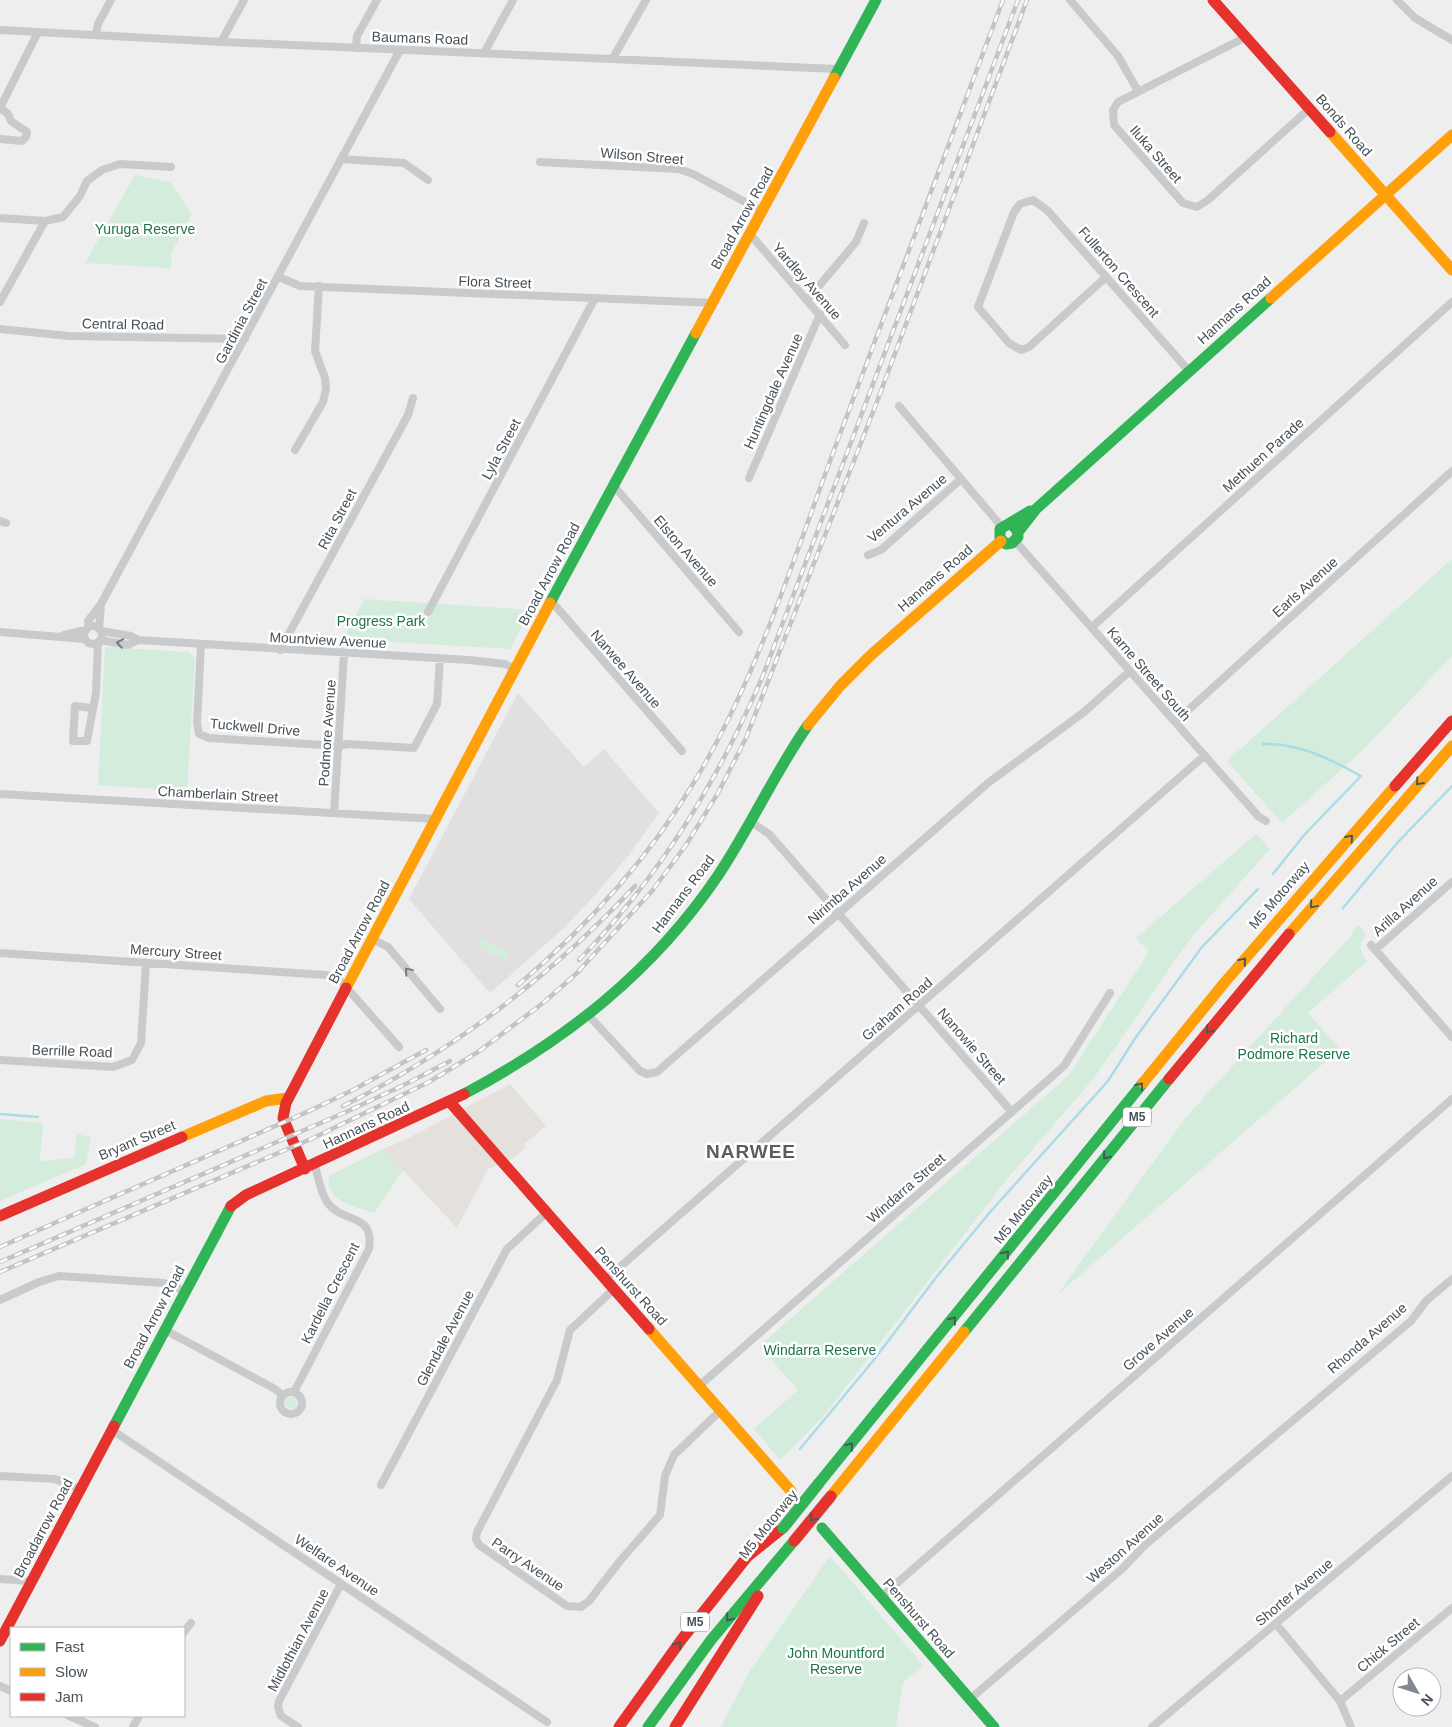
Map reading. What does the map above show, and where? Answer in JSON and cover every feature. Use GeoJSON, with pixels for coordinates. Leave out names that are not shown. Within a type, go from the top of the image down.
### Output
{"type":"FeatureCollection","features":[{"type":"Feature","properties":{"kind":"main road","name":"Broad Arrow Road"},"geometry":{"type":"LineString","coordinates":[[112,1430],[232,1204],[310,1167],[283,1118],[288,1098],[515,669],[876,0]]}},
{"type":"Feature","properties":{"kind":"main road","name":"Bonds Road"},"geometry":{"type":"LineString","coordinates":[[1213,0],[1452,270]]}},
{"type":"Feature","properties":{"kind":"main road","name":"Hannans Road"},"geometry":{"type":"LineString","coordinates":[[310,1167],[449,1102],[505,1072],[589,1016],[633,977],[677,930],[718,876],[796,743],[826,702],[864,660],[1001,541],[1010,544],[1012,531],[1452,135]]}},
{"type":"Feature","properties":{"kind":"main road","name":"M5 Motorway"},"geometry":{"type":"LineString","coordinates":[[630,1727],[670,1672],[783,1528],[1206,1005],[1278,919],[1452,720]]}},
{"type":"Feature","properties":{"kind":"main road","name":"M5"},"geometry":{"type":"LineString","coordinates":[[648,1727],[707,1646],[1252,977],[1452,746]]}},
{"type":"Feature","properties":{"kind":"main road","name":"Bryant Street"},"geometry":{"type":"LineString","coordinates":[[0,1216],[266,1101],[288,1098]]}},
{"type":"Feature","properties":{"kind":"main road","name":"Penshurst Road"},"geometry":{"type":"LineString","coordinates":[[449,1102],[791,1491]]}},
{"type":"Feature","properties":{"kind":"main road","name":"Broadarrow Road"},"geometry":{"type":"LineString","coordinates":[[0,1641],[112,1430]]}},
{"type":"Feature","properties":{"kind":"main road","name":"M5"},"geometry":{"type":"LineString","coordinates":[[619,1727],[682,1639],[747,1557],[783,1528]]}},
{"type":"Feature","properties":{"kind":"main road","name":"Penshurst Road"},"geometry":{"type":"LineString","coordinates":[[822,1528],[994,1727]]}},
{"type":"Feature","properties":{"kind":"main road"},"geometry":{"type":"LineString","coordinates":[[675,1727],[706,1675],[794,1540]]}},
{"type":"Feature","properties":{"kind":"street"},"geometry":{"type":"LineString","coordinates":[[96,34],[98,24],[111,0]]}},
{"type":"Feature","properties":{"kind":"street"},"geometry":{"type":"LineString","coordinates":[[221,42],[244,0]]}},
{"type":"Feature","properties":{"kind":"street"},"geometry":{"type":"LineString","coordinates":[[356,48],[357,36],[377,0]]}},
{"type":"Feature","properties":{"kind":"street"},"geometry":{"type":"LineString","coordinates":[[484,53],[513,0]]}},
{"type":"Feature","properties":{"kind":"street"},"geometry":{"type":"LineString","coordinates":[[613,58],[646,0]]}},
{"type":"Feature","properties":{"kind":"street"},"geometry":{"type":"LineString","coordinates":[[1070,0],[1118,56],[1138,91]]}},
{"type":"Feature","properties":{"kind":"street"},"geometry":{"type":"LineString","coordinates":[[1397,0],[1411,15],[1452,40]]}},
{"type":"Feature","properties":{"kind":"street","name":"Baumans Road"},"geometry":{"type":"LineString","coordinates":[[0,30],[221,42],[838,69]]}},
{"type":"Feature","properties":{"kind":"street"},"geometry":{"type":"LineString","coordinates":[[0,139],[22,141],[26,137],[27,132],[11,121],[8,114],[0,108],[38,32]]}},
{"type":"Feature","properties":{"kind":"street","name":"Iluka Street"},"geometry":{"type":"LineString","coordinates":[[1246,37],[1138,91],[1115,106],[1112,115],[1114,125],[1179,198],[1192,207],[1197,207],[1208,200],[1310,109]]}},
{"type":"Feature","properties":{"kind":"street","name":"Gardinia Street"},"geometry":{"type":"LineString","coordinates":[[87,628],[88,621],[101,604],[400,50]]}},
{"type":"Feature","properties":{"kind":"street"},"geometry":{"type":"LineString","coordinates":[[341,159],[404,163],[428,180]]}},
{"type":"Feature","properties":{"kind":"street","name":"Wilson Street"},"geometry":{"type":"LineString","coordinates":[[540,162],[680,169],[762,211]]}},
{"type":"Feature","properties":{"kind":"street"},"geometry":{"type":"LineString","coordinates":[[0,218],[55,221],[63,217],[80,196],[87,181],[102,170],[120,164],[172,167]]}},
{"type":"Feature","properties":{"kind":"street","name":"Fullerton Crescent"},"geometry":{"type":"LineString","coordinates":[[1106,277],[1029,347],[1021,350],[1009,343],[978,307],[1014,212],[1025,202],[1034,200],[1042,206],[1106,277],[1189,371]]}},
{"type":"Feature","properties":{"kind":"street"},"geometry":{"type":"LineString","coordinates":[[0,302],[45,220]]}},
{"type":"Feature","properties":{"kind":"street"},"geometry":{"type":"LineString","coordinates":[[808,299],[856,242],[864,223]]}},
{"type":"Feature","properties":{"kind":"street","name":"Yardley Avenue"},"geometry":{"type":"LineString","coordinates":[[750,234],[808,299],[845,345]]}},
{"type":"Feature","properties":{"kind":"street","name":"Flora Street"},"geometry":{"type":"LineString","coordinates":[[279,277],[300,286],[713,303]]}},
{"type":"Feature","properties":{"kind":"street"},"geometry":{"type":"LineString","coordinates":[[296,450],[323,402],[326,389],[325,378],[315,351],[319,286]]}},
{"type":"Feature","properties":{"kind":"street","name":"Lyla Street"},"geometry":{"type":"LineString","coordinates":[[428,612],[595,298]]}},
{"type":"Feature","properties":{"kind":"street","name":"Methuen Parade"},"geometry":{"type":"LineString","coordinates":[[1092,627],[1452,302]]}},
{"type":"Feature","properties":{"kind":"street","name":"Huntingdale Avenue"},"geometry":{"type":"LineString","coordinates":[[749,478],[820,314]]}},
{"type":"Feature","properties":{"kind":"street","name":"Central Road"},"geometry":{"type":"LineString","coordinates":[[0,329],[69,336],[245,339]]}},
{"type":"Feature","properties":{"kind":"street","name":"Rita Street"},"geometry":{"type":"LineString","coordinates":[[280,650],[408,415],[413,398]]}},
{"type":"Feature","properties":{"kind":"street","name":"Karne Street South"},"geometry":{"type":"LineString","coordinates":[[899,406],[962,479],[1012,531],[1204,756],[1259,817],[1266,821]]}},
{"type":"Feature","properties":{"kind":"street","name":"Earls Avenue"},"geometry":{"type":"LineString","coordinates":[[1174,722],[1452,471]]}},
{"type":"Feature","properties":{"kind":"street","name":"Ventura Avenue"},"geometry":{"type":"LineString","coordinates":[[868,555],[881,550],[962,479]]}},
{"type":"Feature","properties":{"kind":"street","name":"Elston Avenue"},"geometry":{"type":"LineString","coordinates":[[614,486],[739,632]]}},
{"type":"Feature","properties":{"kind":"street","name":"Narwee Avenue"},"geometry":{"type":"LineString","coordinates":[[552,602],[682,752]]}},
{"type":"Feature","properties":{"kind":"street","name":"Gardinia Street"},"geometry":{"type":"LineString","coordinates":[[92,708],[75,706],[73,741],[87,741],[96,693],[101,604]]}},
{"type":"Feature","properties":{"kind":"street"},"geometry":{"type":"LineString","coordinates":[[0,632],[85,639],[87,628],[62,636]]}},
{"type":"Feature","properties":{"kind":"street","name":"Mountview Avenue"},"geometry":{"type":"LineString","coordinates":[[87,628],[130,636],[138,640],[505,664],[515,669]]}},
{"type":"Feature","properties":{"kind":"street","name":"Mountview Avenue"},"geometry":{"type":"LineString","coordinates":[[85,639],[91,644],[99,641],[128,645],[138,640]]}},
{"type":"Feature","properties":{"kind":"street","name":"Tuckwell Drive"},"geometry":{"type":"LineString","coordinates":[[201,644],[196,723],[200,734],[209,738],[339,746]]}},
{"type":"Feature","properties":{"kind":"street","name":"Podmore Avenue"},"geometry":{"type":"LineString","coordinates":[[334,813],[344,654]]}},
{"type":"Feature","properties":{"kind":"street"},"geometry":{"type":"LineString","coordinates":[[339,746],[347,744],[414,748],[437,704],[440,659]]}},
{"type":"Feature","properties":{"kind":"street","name":"Nirimba Avenue"},"geometry":{"type":"LineString","coordinates":[[589,1016],[640,1071],[647,1074],[657,1072],[988,783],[1084,712],[1130,671]]}},
{"type":"Feature","properties":{"kind":"street","name":"Graham Road"},"geometry":{"type":"LineString","coordinates":[[605,1280],[1204,756]]}},
{"type":"Feature","properties":{"kind":"street","name":"Chamberlain Street"},"geometry":{"type":"LineString","coordinates":[[0,794],[435,819]]}},
{"type":"Feature","properties":{"kind":"street","name":"Nanowie Street"},"geometry":{"type":"LineString","coordinates":[[751,822],[769,834],[1012,1112]]}},
{"type":"Feature","properties":{"kind":"street","name":"Arilla Avenue"},"geometry":{"type":"LineString","coordinates":[[1452,882],[1373,947],[1452,1037]]}},
{"type":"Feature","properties":{"kind":"street"},"geometry":{"type":"LineString","coordinates":[[372,939],[388,947],[440,1009]]}},
{"type":"Feature","properties":{"kind":"street","name":"Mercury Street"},"geometry":{"type":"LineString","coordinates":[[0,952],[326,975],[338,978],[399,1047]]}},
{"type":"Feature","properties":{"kind":"street","name":"Berrille Road"},"geometry":{"type":"LineString","coordinates":[[0,1060],[114,1068],[132,1060],[141,1043],[146,963]]}},
{"type":"Feature","properties":{"kind":"street","name":"Windarra Street"},"geometry":{"type":"LineString","coordinates":[[699,1386],[1064,1066],[1110,993]]}},
{"type":"Feature","properties":{"kind":"street","name":"Grove Avenue"},"geometry":{"type":"LineString","coordinates":[[881,1597],[1452,1099]]}},
{"type":"Feature","properties":{"kind":"street","name":"Kardella Crescent"},"geometry":{"type":"LineString","coordinates":[[294,1392],[369,1249],[371,1237],[362,1223],[332,1207],[310,1167]]}},
{"type":"Feature","properties":{"kind":"street","name":"Glendale Avenue"},"geometry":{"type":"LineString","coordinates":[[380,1485],[507,1249],[546,1213]]}},
{"type":"Feature","properties":{"kind":"street"},"geometry":{"type":"LineString","coordinates":[[0,1300],[39,1282],[59,1276],[164,1282],[185,1291]]}},
{"type":"Feature","properties":{"kind":"street","name":"Rhonda Avenue"},"geometry":{"type":"LineString","coordinates":[[1298,1415],[1410,1320],[1426,1301],[1451,1282]]}},
{"type":"Feature","properties":{"kind":"street","name":"Parry Avenue"},"geometry":{"type":"LineString","coordinates":[[614,1289],[570,1330],[557,1380],[477,1532],[476,1539],[479,1545],[567,1606],[581,1607],[589,1601],[620,1561],[660,1515],[665,1476],[674,1455],[720,1411]]}},
{"type":"Feature","properties":{"kind":"street"},"geometry":{"type":"LineString","coordinates":[[165,1330],[275,1389],[282,1395]]}},
{"type":"Feature","properties":{"kind":"street"},"geometry":{"type":"LineString","coordinates":[[287,1392],[294,1392],[300,1396],[301,1408],[294,1413],[288,1414],[282,1410],[279,1404],[282,1395],[287,1392]]}},
{"type":"Feature","properties":{"kind":"street","name":"Weston Avenue"},"geometry":{"type":"LineString","coordinates":[[970,1699],[1298,1415]]}},
{"type":"Feature","properties":{"kind":"street","name":"Welfare Avenue"},"geometry":{"type":"LineString","coordinates":[[112,1430],[547,1722]]}},
{"type":"Feature","properties":{"kind":"street"},"geometry":{"type":"LineString","coordinates":[[0,1476],[55,1479],[80,1489]]}},
{"type":"Feature","properties":{"kind":"street","name":"Shorter Avenue"},"geometry":{"type":"LineString","coordinates":[[1152,1727],[1452,1476]]}},
{"type":"Feature","properties":{"kind":"street"},"geometry":{"type":"LineString","coordinates":[[0,1579],[31,1581]]}},
{"type":"Feature","properties":{"kind":"street","name":"Midlothian Avenue"},"geometry":{"type":"LineString","coordinates":[[298,1727],[281,1716],[278,1706],[342,1584]]}},
{"type":"Feature","properties":{"kind":"street","name":"Chick Street"},"geometry":{"type":"LineString","coordinates":[[1340,1701],[1452,1608]]}},
{"type":"Feature","properties":{"kind":"street"},"geometry":{"type":"LineString","coordinates":[[185,1631],[191,1623]]}},
{"type":"Feature","properties":{"kind":"street"},"geometry":{"type":"LineString","coordinates":[[1276,1624],[1340,1701],[1351,1727]]}},
{"type":"Feature","properties":{"kind":"street"},"geometry":{"type":"LineString","coordinates":[[71,1717],[95,1727]]}},
{"type":"Feature","properties":{"kind":"shaded area"},"geometry":{"type":"Polygon","coordinates":[[[518,693],[584,767],[604,749],[659,813],[629,855],[596,894],[563,929],[490,993],[409,899],[518,693]]]}},
{"type":"Feature","properties":{"kind":"shaded area"},"geometry":{"type":"Polygon","coordinates":[[[510,1084],[546,1126],[524,1144],[526,1147],[514,1158],[488,1169],[457,1228],[383,1149],[403,1141],[510,1084]]]}},
{"type":"Feature","properties":{"kind":"green space","name":"Yuruga Reserve"},"geometry":{"type":"Polygon","coordinates":[[[135,175],[170,182],[192,214],[172,252],[171,268],[85,263],[135,175]]]}},
{"type":"Feature","properties":{"kind":"green space"},"geometry":{"type":"Polygon","coordinates":[[[1452,559],[1452,656],[1363,750],[1282,823],[1227,761],[1452,559]]]}},
{"type":"Feature","properties":{"kind":"green space","name":"Progress Park"},"geometry":{"type":"Polygon","coordinates":[[[364,599],[531,610],[510,649],[343,639],[364,599]]]}},
{"type":"Feature","properties":{"kind":"green space"},"geometry":{"type":"Polygon","coordinates":[[[105,647],[189,652],[195,659],[187,791],[98,785],[105,647]]]}},
{"type":"Feature","properties":{"kind":"green space","name":"Windarra Reserve"},"geometry":{"type":"Polygon","coordinates":[[[1256,834],[1270,849],[1190,939],[1094,1078],[1007,1179],[822,1418],[780,1460],[754,1429],[798,1390],[759,1346],[1068,1076],[1149,952],[1136,938],[1256,834]]]}},
{"type":"Feature","properties":{"kind":"green space","name":"Richard Podmore Reserve"},"geometry":{"type":"Polygon","coordinates":[[[1358,925],[1366,935],[1360,948],[1367,961],[1308,1013],[1340,1049],[1057,1295],[1186,1117],[1348,939],[1358,925]]]}},
{"type":"Feature","properties":{"kind":"green space"},"geometry":{"type":"Polygon","coordinates":[[[480,938],[510,951],[506,960],[476,947],[480,938]]]}},
{"type":"Feature","properties":{"kind":"green space"},"geometry":{"type":"Polygon","coordinates":[[[0,1119],[43,1123],[40,1161],[74,1158],[77,1134],[91,1137],[86,1164],[0,1201],[0,1119]]]}},
{"type":"Feature","properties":{"kind":"green space"},"geometry":{"type":"Polygon","coordinates":[[[383,1149],[403,1170],[374,1213],[351,1206],[337,1198],[329,1185],[329,1176],[383,1149]]]}},
{"type":"Feature","properties":{"kind":"green space"},"geometry":{"type":"Polygon","coordinates":[[[289,1397],[293,1397],[297,1403],[293,1409],[289,1409],[285,1405],[285,1401],[289,1397]]]}},
{"type":"Feature","properties":{"kind":"green space","name":"John Mountford Reserve"},"geometry":{"type":"Polygon","coordinates":[[[830,1556],[923,1665],[903,1683],[896,1727],[721,1727],[749,1672],[830,1556]]]}},
{"type":"Feature","properties":{"kind":"waterway"},"geometry":{"type":"LineString","coordinates":[[1263,744],[1276,744],[1302,749],[1326,758],[1361,776],[1305,834],[1273,874]]}},
{"type":"Feature","properties":{"kind":"waterway"},"geometry":{"type":"LineString","coordinates":[[1343,908],[1398,842],[1452,786]]}},
{"type":"Feature","properties":{"kind":"waterway"},"geometry":{"type":"LineString","coordinates":[[800,1449],[873,1361],[938,1275],[991,1211],[1108,1081],[1136,1037],[1202,947],[1258,889]]}},
{"type":"Feature","properties":{"kind":"waterway"},"geometry":{"type":"LineString","coordinates":[[0,1114],[38,1117]]}},
{"type":"Feature","properties":{"kind":"railway"},"geometry":{"type":"LineString","coordinates":[[518,985],[569,939],[616,889],[678,808],[719,739],[776,610],[1003,0]]}},
{"type":"Feature","properties":{"kind":"railway"},"geometry":{"type":"LineString","coordinates":[[579,960],[635,895],[684,827],[725,755],[762,678],[1018,0]]}},
{"type":"Feature","properties":{"kind":"railway"},"geometry":{"type":"LineString","coordinates":[[0,1272],[311,1139],[429,1082],[478,1052],[543,1003],[576,974],[652,891],[686,845],[718,793],[746,738],[878,399],[1027,0]]}},
{"type":"Feature","properties":{"kind":"railway"},"geometry":{"type":"LineString","coordinates":[[343,1106],[423,1061],[499,1009],[570,950],[635,886]]}},
{"type":"Feature","properties":{"kind":"railway"},"geometry":{"type":"LineString","coordinates":[[0,1247],[307,1112],[353,1090],[426,1050]]}},
{"type":"Feature","properties":{"kind":"railway"},"geometry":{"type":"LineString","coordinates":[[0,1262],[346,1112],[450,1061]]}},
{"type":"Feature","properties":{"kind":"traffic: fast"},"geometry":{"type":"LineString","coordinates":[[834,78],[876,0]]}},
{"type":"Feature","properties":{"kind":"traffic: fast"},"geometry":{"type":"LineString","coordinates":[[1018,532],[1036,509],[1271,298]]}},
{"type":"Feature","properties":{"kind":"traffic: fast"},"geometry":{"type":"LineString","coordinates":[[550,603],[696,333]]}},
{"type":"Feature","properties":{"kind":"traffic: fast"},"geometry":{"type":"LineString","coordinates":[[1011,524],[1017,530],[1018,537],[1012,543],[1006,544],[1000,538],[1000,529],[1030,511]]}},
{"type":"Feature","properties":{"kind":"traffic: fast"},"geometry":{"type":"LineString","coordinates":[[464,1094],[502,1073],[572,1026],[637,972],[666,942],[694,909],[719,874],[808,725]]}},
{"type":"Feature","properties":{"kind":"traffic: fast"},"geometry":{"type":"LineString","coordinates":[[964,1332],[1169,1079]]}},
{"type":"Feature","properties":{"kind":"traffic: fast"},"geometry":{"type":"LineString","coordinates":[[819,1483],[1143,1083]]}},
{"type":"Feature","properties":{"kind":"traffic: fast"},"geometry":{"type":"LineString","coordinates":[[114,1426],[231,1206]]}},
{"type":"Feature","properties":{"kind":"traffic: fast"},"geometry":{"type":"LineString","coordinates":[[783,1528],[819,1483]]}},
{"type":"Feature","properties":{"kind":"traffic: fast"},"geometry":{"type":"LineString","coordinates":[[822,1528],[994,1727]]}},
{"type":"Feature","properties":{"kind":"traffic: fast"},"geometry":{"type":"LineString","coordinates":[[648,1727],[711,1640],[794,1541]]}},
{"type":"Feature","properties":{"kind":"traffic: slow"},"geometry":{"type":"LineString","coordinates":[[696,333],[834,78]]}},
{"type":"Feature","properties":{"kind":"traffic: slow"},"geometry":{"type":"LineString","coordinates":[[1330,132],[1452,270]]}},
{"type":"Feature","properties":{"kind":"traffic: slow"},"geometry":{"type":"LineString","coordinates":[[1271,298],[1452,135]]}},
{"type":"Feature","properties":{"kind":"traffic: slow"},"geometry":{"type":"LineString","coordinates":[[808,725],[840,686],[871,655],[1001,541]]}},
{"type":"Feature","properties":{"kind":"traffic: slow"},"geometry":{"type":"LineString","coordinates":[[346,988],[550,603]]}},
{"type":"Feature","properties":{"kind":"traffic: slow"},"geometry":{"type":"LineString","coordinates":[[1289,934],[1452,746]]}},
{"type":"Feature","properties":{"kind":"traffic: slow"},"geometry":{"type":"LineString","coordinates":[[1143,1083],[1225,982],[1395,786]]}},
{"type":"Feature","properties":{"kind":"traffic: slow"},"geometry":{"type":"LineString","coordinates":[[182,1137],[266,1101],[288,1098]]}},
{"type":"Feature","properties":{"kind":"traffic: slow"},"geometry":{"type":"LineString","coordinates":[[649,1329],[791,1491]]}},
{"type":"Feature","properties":{"kind":"traffic: slow"},"geometry":{"type":"LineString","coordinates":[[831,1496],[964,1332]]}},
{"type":"Feature","properties":{"kind":"traffic: jam"},"geometry":{"type":"LineString","coordinates":[[1213,0],[1330,132]]}},
{"type":"Feature","properties":{"kind":"traffic: jam"},"geometry":{"type":"LineString","coordinates":[[1395,786],[1452,721]]}},
{"type":"Feature","properties":{"kind":"traffic: jam"},"geometry":{"type":"LineString","coordinates":[[1169,1079],[1289,934]]}},
{"type":"Feature","properties":{"kind":"traffic: jam"},"geometry":{"type":"LineString","coordinates":[[305,1169],[283,1118],[286,1103],[346,988]]}},
{"type":"Feature","properties":{"kind":"traffic: jam"},"geometry":{"type":"LineString","coordinates":[[231,1206],[246,1195],[464,1094]]}},
{"type":"Feature","properties":{"kind":"traffic: jam"},"geometry":{"type":"LineString","coordinates":[[449,1101],[649,1329]]}},
{"type":"Feature","properties":{"kind":"traffic: jam"},"geometry":{"type":"LineString","coordinates":[[0,1216],[182,1137]]}},
{"type":"Feature","properties":{"kind":"traffic: jam"},"geometry":{"type":"LineString","coordinates":[[0,1641],[114,1426]]}},
{"type":"Feature","properties":{"kind":"traffic: jam"},"geometry":{"type":"LineString","coordinates":[[794,1541],[831,1496]]}},
{"type":"Feature","properties":{"kind":"traffic: jam"},"geometry":{"type":"LineString","coordinates":[[619,1727],[682,1639],[747,1557],[783,1528]]}},
{"type":"Feature","properties":{"kind":"traffic: jam"},"geometry":{"type":"LineString","coordinates":[[675,1727],[758,1596]]}},
{"type":"Feature","properties":{"kind":"district","name":"NARWEE"},"geometry":{"type":"Point","coordinates":[751,1151]}}]}
